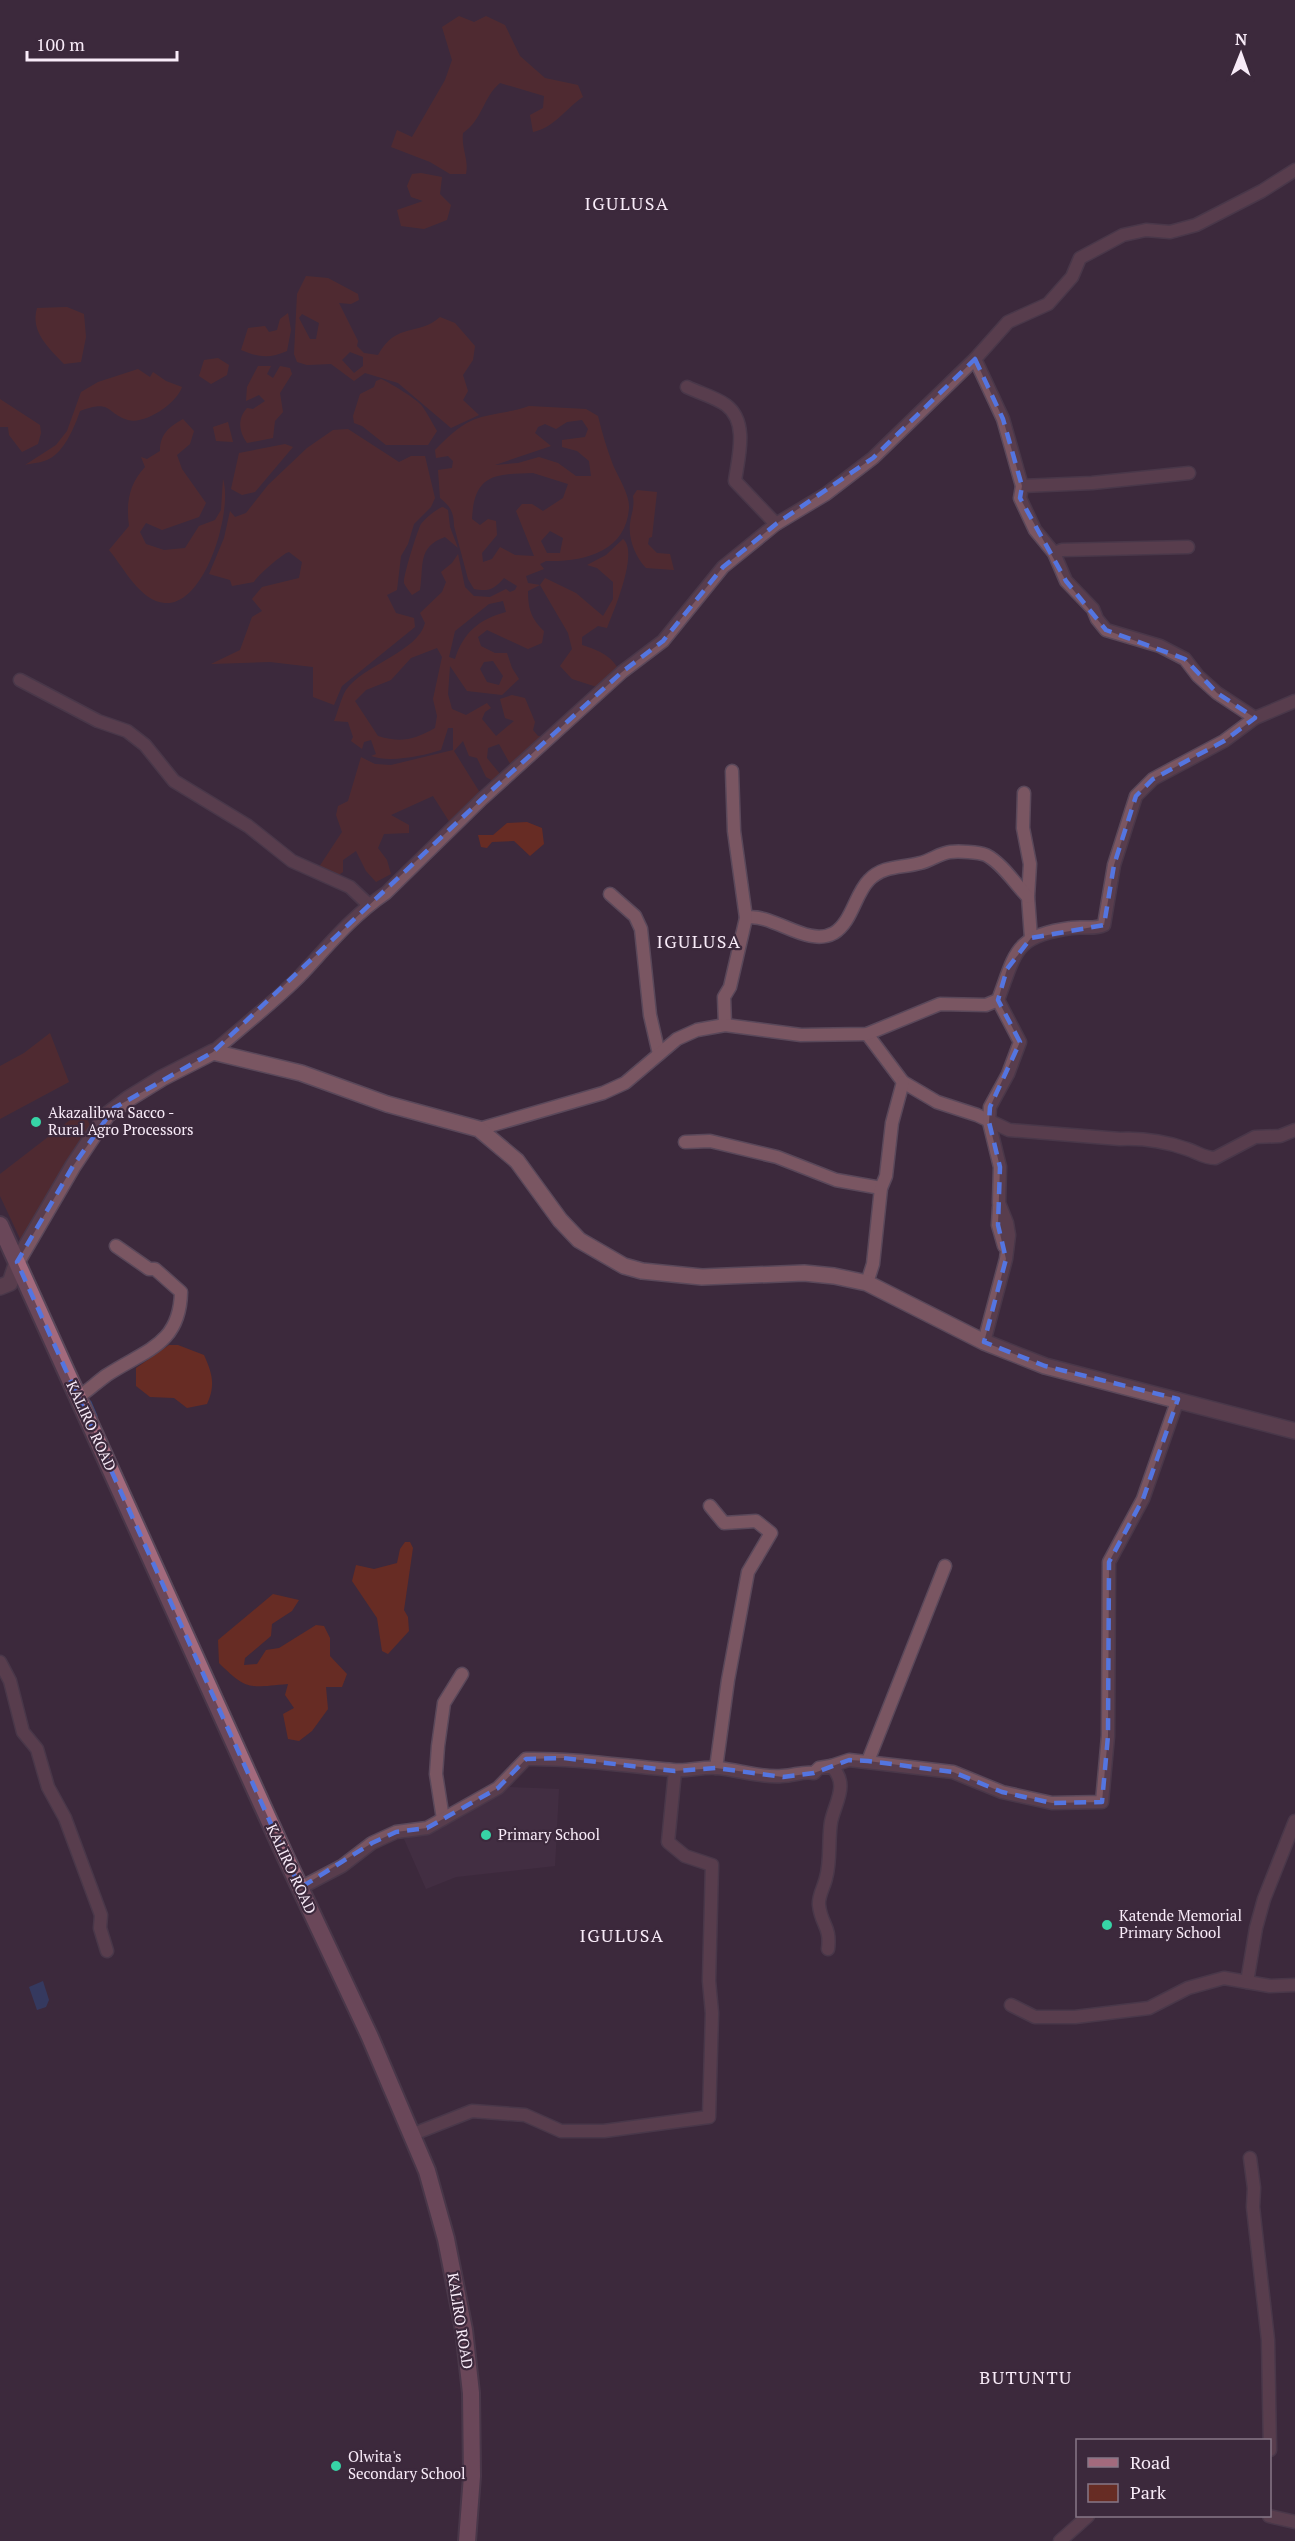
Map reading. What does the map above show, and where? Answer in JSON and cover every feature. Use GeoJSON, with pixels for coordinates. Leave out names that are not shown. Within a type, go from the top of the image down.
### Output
{"type":"FeatureCollection","features":[{"type":"Feature","properties":{"kind":"main road","name":"KALIRO ROAD"},"geometry":{"type":"LineString","coordinates":[[0,1225],[77,1398],[185,1629],[300,1888],[370,2037],[427,2171],[446,2239],[465,2330],[471,2393],[472,2476],[467,2541]]}},
{"type":"Feature","properties":{"kind":"street"},"geometry":{"type":"LineString","coordinates":[[0,1287],[10,1283],[17,1262],[73,1166],[99,1126],[114,1108],[162,1078],[213,1052],[300,976],[331,939],[386,893],[482,799],[622,672],[663,641],[723,567],[776,524],[826,494],[873,458],[975,359],[1008,322],[1048,304],[1072,277],[1080,258],[1124,235],[1146,230],[1170,232],[1196,225],[1262,191],[1295,170]]}},
{"type":"Feature","properties":{"kind":"street"},"geometry":{"type":"LineString","coordinates":[[975,359],[1003,419],[1022,486],[1020,498],[1035,530],[1054,553],[1066,581],[1093,609],[1097,619],[1106,630],[1160,646],[1185,660],[1198,676],[1217,693],[1255,718]]}},
{"type":"Feature","properties":{"kind":"street"},"geometry":{"type":"LineString","coordinates":[[687,387],[727,405],[739,422],[740,448],[735,481],[776,524]]}},
{"type":"Feature","properties":{"kind":"street"},"geometry":{"type":"LineString","coordinates":[[1022,486],[1092,483],[1189,473]]}},
{"type":"Feature","properties":{"kind":"street"},"geometry":{"type":"LineString","coordinates":[[1054,553],[1062,550],[1188,547]]}},
{"type":"Feature","properties":{"kind":"street"},"geometry":{"type":"LineString","coordinates":[[20,680],[98,721],[127,731],[145,745],[174,781],[248,826],[292,861],[351,887],[369,905]]}},
{"type":"Feature","properties":{"kind":"street"},"geometry":{"type":"LineString","coordinates":[[984,1342],[1006,1252],[1007,1223],[999,1203],[1000,1167],[989,1122],[990,1107],[1008,1074],[1020,1042],[998,1000],[1007,969],[1022,944],[1031,938],[1072,928],[1104,925],[1114,865],[1136,796],[1153,779],[1224,741],[1255,718],[1295,701]]}},
{"type":"Feature","properties":{"kind":"street"},"geometry":{"type":"LineString","coordinates":[[725,1025],[724,997],[730,987],[746,918],[734,831],[732,771]]}},
{"type":"Feature","properties":{"kind":"street"},"geometry":{"type":"LineString","coordinates":[[1024,793],[1023,828],[1030,864],[1028,897],[1031,938]]}},
{"type":"Feature","properties":{"kind":"street"},"geometry":{"type":"LineString","coordinates":[[746,918],[755,916],[801,933],[820,935],[834,933],[846,920],[860,891],[882,870],[921,863],[950,852],[985,854],[996,862],[1028,897]]}},
{"type":"Feature","properties":{"kind":"street"},"geometry":{"type":"LineString","coordinates":[[610,894],[634,916],[641,929],[650,1015],[659,1054]]}},
{"type":"Feature","properties":{"kind":"street"},"geometry":{"type":"LineString","coordinates":[[479,1129],[603,1093],[625,1083],[677,1039],[698,1030],[725,1025],[801,1035],[867,1034],[940,1004],[986,1005],[998,1000]]}},
{"type":"Feature","properties":{"kind":"street"},"geometry":{"type":"LineString","coordinates":[[867,1034],[903,1082],[937,1102],[1019,1131],[1120,1139],[1138,1138],[1188,1149],[1207,1158],[1215,1158],[1255,1137],[1280,1136],[1295,1130]]}},
{"type":"Feature","properties":{"kind":"street"},"geometry":{"type":"LineString","coordinates":[[213,1052],[295,1071],[364,1097],[479,1129],[517,1161],[560,1220],[579,1240],[624,1266],[642,1271],[702,1277],[804,1274],[834,1276],[867,1283],[984,1342],[1044,1366],[1178,1399],[1250,1422],[1295,1431]]}},
{"type":"Feature","properties":{"kind":"street"},"geometry":{"type":"LineString","coordinates":[[867,1283],[873,1264],[881,1188],[886,1176],[892,1123],[903,1082]]}},
{"type":"Feature","properties":{"kind":"street"},"geometry":{"type":"LineString","coordinates":[[685,1142],[710,1141],[777,1157],[836,1180],[881,1188]]}},
{"type":"Feature","properties":{"kind":"street"},"geometry":{"type":"LineString","coordinates":[[77,1398],[107,1375],[169,1336],[180,1310],[181,1292],[172,1283],[155,1269],[149,1269],[116,1246]]}},
{"type":"Feature","properties":{"kind":"street"},"geometry":{"type":"LineString","coordinates":[[300,1888],[342,1866],[372,1843],[396,1832],[427,1828],[498,1788],[526,1759],[563,1758],[585,1763],[629,1764],[675,1771],[716,1768],[783,1776],[803,1771],[814,1773],[819,1767],[849,1760],[868,1761],[908,1768],[953,1772],[1002,1792],[1052,1803],[1102,1802],[1108,1736],[1109,1562],[1143,1498],[1178,1399]]}},
{"type":"Feature","properties":{"kind":"street"},"geometry":{"type":"LineString","coordinates":[[710,1506],[724,1523],[756,1521],[771,1533],[748,1572],[728,1680],[716,1768]]}},
{"type":"Feature","properties":{"kind":"street"},"geometry":{"type":"LineString","coordinates":[[868,1761],[945,1566]]}},
{"type":"Feature","properties":{"kind":"street"},"geometry":{"type":"LineString","coordinates":[[0,1662],[10,1681],[23,1732],[37,1749],[48,1787],[65,1818],[101,1915],[100,1928],[107,1951]]}},
{"type":"Feature","properties":{"kind":"street"},"geometry":{"type":"LineString","coordinates":[[443,1819],[436,1774],[438,1746],[444,1703],[462,1674]]}},
{"type":"Feature","properties":{"kind":"street"},"geometry":{"type":"LineString","coordinates":[[828,1948],[831,1933],[821,1917],[819,1901],[826,1877],[831,1823],[842,1788],[837,1772],[831,1766]]}},
{"type":"Feature","properties":{"kind":"street"},"geometry":{"type":"LineString","coordinates":[[411,2135],[472,2111],[525,2115],[561,2130],[604,2131],[709,2116],[712,1865],[684,1856],[668,1842],[675,1771]]}},
{"type":"Feature","properties":{"kind":"street"},"geometry":{"type":"LineString","coordinates":[[1247,1982],[1261,1909],[1295,1821]]}},
{"type":"Feature","properties":{"kind":"street"},"geometry":{"type":"LineString","coordinates":[[1011,2005],[1035,2018],[1075,2017],[1149,2008],[1188,1988],[1224,1978],[1270,1986],[1295,1985]]}},
{"type":"Feature","properties":{"kind":"street"},"geometry":{"type":"LineString","coordinates":[[1250,2158],[1254,2188],[1253,2207],[1268,2340],[1269,2439]]}},
{"type":"Feature","properties":{"kind":"street"},"geometry":{"type":"LineString","coordinates":[[1271,2516],[1295,2522]]}},
{"type":"Feature","properties":{"kind":"street"},"geometry":{"type":"LineString","coordinates":[[1060,2541],[1087,2517]]}},
{"type":"Feature","properties":{"kind":"highlighted area"},"geometry":{"type":"Polygon","coordinates":[[[975,359],[1003,419],[1022,486],[1020,498],[1066,581],[1106,630],[1185,659],[1217,693],[1255,718],[1224,741],[1153,779],[1136,796],[1114,865],[1104,925],[1031,938],[1007,969],[998,1000],[1020,1042],[990,1107],[989,1122],[1000,1167],[998,1225],[1006,1259],[984,1342],[1045,1366],[1178,1399],[1143,1499],[1109,1562],[1108,1736],[1102,1802],[1052,1803],[1002,1792],[953,1772],[868,1761],[849,1760],[814,1773],[783,1777],[716,1768],[675,1771],[563,1758],[526,1759],[498,1788],[427,1828],[396,1832],[372,1843],[300,1888],[17,1262],[73,1166],[114,1108],[213,1052],[482,799],[622,672],[663,641],[723,567],[776,524],[873,458],[975,359]]]}},
{"type":"Feature","properties":{"kind":"shaded area","name":"Primary School"},"geometry":{"type":"Polygon","coordinates":[[[507,1787],[559,1789],[555,1866],[456,1877],[426,1889],[404,1839],[428,1832],[507,1787]]]}},
{"type":"Feature","properties":{"kind":"green space"},"geometry":{"type":"Polygon","coordinates":[[[459,16],[474,22],[486,16],[505,25],[520,56],[545,78],[578,85],[583,97],[547,127],[533,132],[530,115],[543,108],[544,96],[500,83],[475,121],[463,133],[466,174],[450,174],[430,162],[391,147],[397,130],[412,137],[445,80],[452,60],[442,27],[459,16]]]}},
{"type":"Feature","properties":{"kind":"green space"},"geometry":{"type":"Polygon","coordinates":[[[421,173],[442,177],[440,194],[451,205],[447,220],[424,229],[401,226],[397,210],[423,201],[411,197],[407,186],[412,174],[421,173]]]}},
{"type":"Feature","properties":{"kind":"green space"},"geometry":{"type":"Polygon","coordinates":[[[306,276],[328,278],[358,294],[359,300],[351,304],[339,303],[358,341],[357,346],[364,353],[378,355],[385,344],[400,333],[424,327],[440,317],[455,323],[475,346],[473,360],[463,375],[468,391],[463,400],[479,415],[451,428],[398,383],[365,373],[354,381],[331,364],[307,365],[297,362],[294,354],[297,294],[306,276]],[[302,314],[299,318],[310,339],[316,339],[319,323],[302,314]],[[350,352],[342,360],[354,373],[363,366],[363,357],[350,352]]]}},
{"type":"Feature","properties":{"kind":"green space"},"geometry":{"type":"Polygon","coordinates":[[[67,307],[84,314],[86,337],[81,362],[64,364],[42,339],[36,325],[36,317],[37,308],[67,307]]]}},
{"type":"Feature","properties":{"kind":"green space"},"geometry":{"type":"Polygon","coordinates":[[[288,313],[291,330],[287,351],[264,356],[241,350],[248,328],[265,326],[269,332],[277,330],[280,319],[288,313]]]}},
{"type":"Feature","properties":{"kind":"green space"},"geometry":{"type":"Polygon","coordinates":[[[218,358],[229,365],[227,375],[211,384],[199,376],[204,360],[218,358]]]}},
{"type":"Feature","properties":{"kind":"green space"},"geometry":{"type":"Polygon","coordinates":[[[258,366],[271,366],[267,374],[273,378],[280,366],[290,368],[292,374],[280,393],[283,412],[275,421],[273,438],[247,443],[242,434],[240,421],[247,408],[253,409],[265,401],[259,395],[246,401],[247,387],[258,366]]]}},
{"type":"Feature","properties":{"kind":"green space"},"geometry":{"type":"Polygon","coordinates":[[[138,369],[150,377],[153,372],[166,381],[182,387],[167,406],[151,416],[135,421],[121,417],[104,407],[98,406],[80,411],[64,445],[54,456],[25,465],[56,445],[67,431],[81,392],[98,382],[138,369]]]}},
{"type":"Feature","properties":{"kind":"green space"},"geometry":{"type":"Polygon","coordinates":[[[381,379],[403,391],[422,406],[437,431],[428,445],[386,445],[362,426],[354,423],[353,416],[360,394],[374,387],[376,381],[381,379]]]}},
{"type":"Feature","properties":{"kind":"green space"},"geometry":{"type":"Polygon","coordinates":[[[0,399],[40,425],[41,433],[38,444],[22,452],[9,435],[8,427],[0,427],[0,399]]]}},
{"type":"Feature","properties":{"kind":"green space"},"geometry":{"type":"Polygon","coordinates":[[[529,406],[586,409],[598,416],[613,465],[629,503],[626,523],[620,535],[611,544],[588,556],[546,561],[540,564],[544,569],[526,576],[528,583],[540,585],[528,591],[528,597],[533,618],[544,631],[542,643],[528,649],[487,630],[478,637],[481,646],[495,653],[507,653],[519,679],[502,695],[467,691],[450,666],[448,694],[452,709],[466,715],[487,703],[491,708],[485,712],[482,719],[496,736],[514,721],[505,718],[500,699],[512,695],[525,698],[535,722],[533,730],[538,736],[548,736],[513,769],[499,744],[488,748],[487,758],[500,774],[495,782],[486,777],[477,758],[469,756],[463,741],[454,751],[482,796],[452,826],[433,796],[391,815],[409,825],[409,833],[384,834],[378,848],[387,860],[391,874],[376,882],[366,871],[356,851],[343,860],[343,872],[334,878],[319,867],[342,832],[336,815],[338,806],[348,801],[361,757],[375,764],[391,765],[453,750],[453,728],[448,728],[441,750],[396,759],[371,756],[376,754],[371,740],[364,742],[362,749],[351,741],[353,737],[348,722],[334,721],[346,690],[365,673],[412,642],[420,633],[425,623],[420,613],[442,592],[446,582],[441,572],[452,563],[458,554],[465,587],[474,596],[490,597],[506,589],[510,592],[515,590],[517,586],[504,578],[491,589],[474,589],[468,579],[452,513],[440,498],[438,470],[452,468],[453,461],[448,456],[436,458],[435,450],[457,429],[473,420],[529,406]],[[582,420],[567,422],[556,429],[545,424],[538,427],[535,433],[551,446],[495,465],[518,463],[539,457],[558,463],[576,476],[591,476],[589,461],[577,451],[562,447],[562,440],[585,437],[588,429],[582,420]],[[533,473],[508,474],[489,479],[482,484],[477,493],[472,519],[480,525],[488,519],[496,521],[497,535],[482,553],[483,562],[492,559],[500,547],[515,555],[534,556],[516,511],[522,504],[532,504],[543,511],[563,498],[568,484],[533,473]],[[550,531],[541,541],[547,553],[560,553],[563,538],[550,531]],[[503,601],[489,604],[455,631],[449,657],[455,659],[458,650],[473,628],[506,612],[503,601]],[[437,648],[411,658],[391,680],[366,690],[355,701],[378,736],[401,740],[435,728],[437,716],[433,699],[442,657],[437,648]],[[493,661],[484,662],[480,669],[487,682],[499,685],[503,676],[493,661]]]}},
{"type":"Feature","properties":{"kind":"green space"},"geometry":{"type":"Polygon","coordinates":[[[183,419],[194,431],[190,444],[177,455],[182,469],[206,503],[199,517],[162,530],[146,523],[140,532],[146,544],[164,550],[185,548],[199,526],[215,520],[221,510],[223,479],[224,511],[220,532],[204,573],[193,589],[180,600],[165,603],[156,601],[140,590],[109,550],[129,526],[130,494],[135,480],[145,467],[141,457],[147,459],[160,451],[160,445],[166,432],[183,419]]]}},
{"type":"Feature","properties":{"kind":"green space"},"geometry":{"type":"Polygon","coordinates":[[[228,422],[233,442],[216,441],[213,427],[228,422]]]}},
{"type":"Feature","properties":{"kind":"green space"},"geometry":{"type":"Polygon","coordinates":[[[348,429],[399,462],[411,456],[425,456],[435,498],[431,507],[414,524],[408,544],[401,556],[397,590],[387,595],[396,613],[414,618],[415,627],[342,686],[334,705],[313,697],[313,667],[270,662],[211,664],[240,650],[252,617],[262,611],[252,599],[262,587],[299,578],[302,562],[289,552],[281,556],[254,582],[232,586],[230,580],[209,574],[224,538],[230,511],[235,517],[246,513],[268,485],[307,448],[333,430],[348,429]]]}},
{"type":"Feature","properties":{"kind":"green space"},"geometry":{"type":"Polygon","coordinates":[[[285,444],[293,447],[255,492],[242,495],[231,489],[239,453],[285,444]]]}},
{"type":"Feature","properties":{"kind":"green space"},"geometry":{"type":"Polygon","coordinates":[[[637,490],[657,492],[652,537],[649,538],[648,544],[657,553],[670,554],[674,570],[646,568],[636,554],[632,542],[630,520],[633,496],[637,490]]]}},
{"type":"Feature","properties":{"kind":"green space"},"geometry":{"type":"Polygon","coordinates":[[[443,507],[448,510],[450,527],[458,548],[445,537],[430,546],[424,558],[420,590],[412,595],[404,579],[417,534],[421,524],[443,507]]]}},
{"type":"Feature","properties":{"kind":"green space"},"geometry":{"type":"Polygon","coordinates":[[[623,539],[627,546],[627,568],[607,628],[598,626],[582,637],[582,645],[605,655],[621,674],[603,689],[572,679],[560,666],[572,649],[568,633],[540,585],[545,578],[576,593],[603,616],[613,599],[613,582],[597,568],[587,565],[606,555],[623,539]]]}},
{"type":"Feature","properties":{"kind":"green space"},"geometry":{"type":"Polygon","coordinates":[[[527,822],[542,828],[544,844],[530,856],[514,841],[492,842],[487,848],[481,847],[478,835],[493,835],[507,823],[527,822]]]}},
{"type":"Feature","properties":{"kind":"green space"},"geometry":{"type":"Polygon","coordinates":[[[50,1033],[69,1082],[0,1119],[0,1066],[24,1053],[50,1033]]]}},
{"type":"Feature","properties":{"kind":"green space"},"geometry":{"type":"Polygon","coordinates":[[[83,1110],[94,1134],[23,1245],[0,1196],[0,1174],[83,1110]]]}},
{"type":"Feature","properties":{"kind":"green space"},"geometry":{"type":"Polygon","coordinates":[[[169,1345],[178,1345],[204,1355],[212,1379],[207,1404],[187,1408],[174,1398],[150,1397],[136,1386],[136,1368],[169,1345]]]}},
{"type":"Feature","properties":{"kind":"green space"},"geometry":{"type":"Polygon","coordinates":[[[405,1542],[410,1542],[413,1548],[404,1610],[408,1617],[409,1631],[388,1654],[382,1651],[377,1618],[352,1581],[356,1565],[374,1569],[397,1563],[400,1549],[405,1542]]]}},
{"type":"Feature","properties":{"kind":"green space"},"geometry":{"type":"Polygon","coordinates":[[[273,1594],[299,1600],[292,1611],[272,1624],[271,1636],[245,1658],[244,1665],[257,1664],[266,1650],[279,1648],[316,1625],[324,1626],[330,1638],[330,1656],[347,1674],[342,1687],[326,1687],[328,1709],[312,1731],[299,1741],[288,1739],[283,1714],[294,1708],[285,1695],[288,1684],[250,1686],[237,1679],[219,1663],[218,1640],[273,1594]]]}},
{"type":"Feature","properties":{"kind":"water"},"geometry":{"type":"Polygon","coordinates":[[[43,1981],[49,2000],[46,2007],[37,2010],[29,1987],[43,1981]]]}},
{"type":"Feature","properties":{"kind":"waterway"},"geometry":{"type":"LineString","coordinates":[[90,1402],[96,1416]]}},
{"type":"Feature","properties":{"kind":"place","name":"Akazalibwa Sacco - Rural Agro Processors"},"geometry":{"type":"Point","coordinates":[36,1122]}},
{"type":"Feature","properties":{"kind":"place","name":"Primary School"},"geometry":{"type":"Point","coordinates":[486,1835]}},
{"type":"Feature","properties":{"kind":"place","name":"Katende Memorial Primary School"},"geometry":{"type":"Point","coordinates":[1107,1925]}},
{"type":"Feature","properties":{"kind":"place","name":"Olwita's Secondary School"},"geometry":{"type":"Point","coordinates":[336,2466]}},
{"type":"Feature","properties":{"kind":"district","name":"IGULUSA"},"geometry":{"type":"Point","coordinates":[627,204]}},
{"type":"Feature","properties":{"kind":"district","name":"IGULUSA"},"geometry":{"type":"Point","coordinates":[699,942]}},
{"type":"Feature","properties":{"kind":"district","name":"IGULUSA"},"geometry":{"type":"Point","coordinates":[622,1936]}},
{"type":"Feature","properties":{"kind":"district","name":"BUTUNTU"},"geometry":{"type":"Point","coordinates":[1026,2378]}}]}
